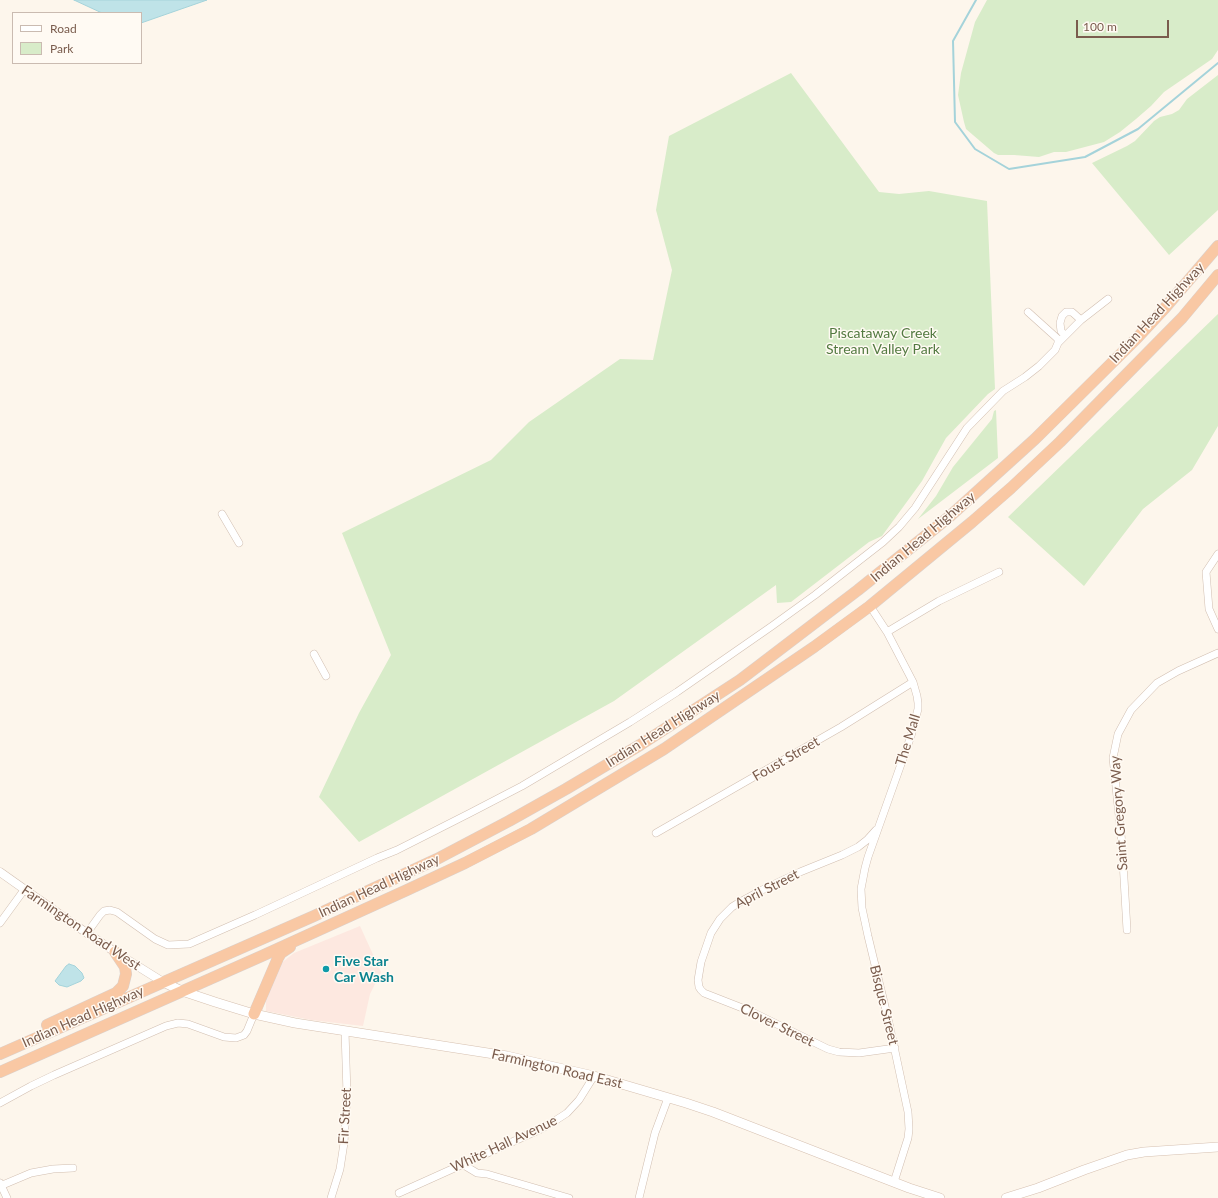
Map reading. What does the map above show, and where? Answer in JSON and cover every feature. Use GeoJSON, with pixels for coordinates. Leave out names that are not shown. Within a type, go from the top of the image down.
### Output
{"type":"FeatureCollection","features":[{"type":"Feature","properties":{"kind":"highway","name":"Indian Head Highway"},"geometry":{"type":"LineString","coordinates":[[0,1053],[314,916],[437,859],[566,789],[640,745],[740,680],[858,590],[949,517],[1035,439],[1138,337],[1169,304],[1218,246]]}},
{"type":"Feature","properties":{"kind":"highway","name":"Indian Head Highway"},"geometry":{"type":"LineString","coordinates":[[0,1072],[182,992],[407,890],[531,829],[664,749],[814,647],[870,606],[972,522],[1055,447],[1182,318],[1218,274]]}},
{"type":"Feature","properties":{"kind":"highway"},"geometry":{"type":"LineString","coordinates":[[254,1014],[281,953],[323,928]]}},
{"type":"Feature","properties":{"kind":"highway"},"geometry":{"type":"LineString","coordinates":[[0,1053],[33,1032],[116,993],[123,986],[126,974],[125,967],[115,952]]}},
{"type":"Feature","properties":{"kind":"main road","name":"Farmington Road East"},"geometry":{"type":"LineString","coordinates":[[163,982],[182,992],[254,1014],[295,1023],[507,1056],[594,1076],[720,1115],[928,1195],[940,1198]]}},
{"type":"Feature","properties":{"kind":"main road"},"geometry":{"type":"LineString","coordinates":[[1006,1198],[1038,1188],[1091,1167],[1127,1155],[1144,1152],[1218,1147]]}},
{"type":"Feature","properties":{"kind":"street"},"geometry":{"type":"LineString","coordinates":[[87,933],[104,911],[110,910],[117,912],[155,939],[168,945],[189,944],[397,850],[522,786],[601,740],[677,692],[728,657],[815,594],[883,542],[899,527],[915,508],[967,428],[1003,391],[1039,366],[1055,350],[1058,343],[1081,320],[1108,299]]}},
{"type":"Feature","properties":{"kind":"street"},"geometry":{"type":"LineString","coordinates":[[1028,312],[1058,339],[1058,343]]}},
{"type":"Feature","properties":{"kind":"street"},"geometry":{"type":"LineString","coordinates":[[1065,336],[1060,328],[1060,323],[1062,316],[1066,312],[1072,312],[1081,320]]}},
{"type":"Feature","properties":{"kind":"street"},"geometry":{"type":"LineString","coordinates":[[222,514],[239,543]]}},
{"type":"Feature","properties":{"kind":"street"},"geometry":{"type":"LineString","coordinates":[[1218,554],[1206,572],[1209,609],[1218,629]]}},
{"type":"Feature","properties":{"kind":"street"},"geometry":{"type":"LineString","coordinates":[[887,632],[939,601],[1000,572]]}},
{"type":"Feature","properties":{"kind":"street","name":"The Mall"},"geometry":{"type":"LineString","coordinates":[[870,606],[887,632],[914,682],[918,703],[911,736],[878,828]]}},
{"type":"Feature","properties":{"kind":"street","name":"Saint Gregory Way"},"geometry":{"type":"LineString","coordinates":[[1127,930],[1122,844],[1113,758],[1118,734],[1131,710],[1157,683],[1178,671],[1218,653]]}},
{"type":"Feature","properties":{"kind":"street"},"geometry":{"type":"LineString","coordinates":[[314,654],[326,676]]}},
{"type":"Feature","properties":{"kind":"street","name":"Foust Street"},"geometry":{"type":"LineString","coordinates":[[656,833],[841,727],[914,682]]}},
{"type":"Feature","properties":{"kind":"street","name":"April Street"},"geometry":{"type":"LineString","coordinates":[[699,986],[699,971],[703,955],[712,933],[725,913],[740,902],[762,890],[858,847],[878,828]]}},
{"type":"Feature","properties":{"kind":"street","name":"Bisque Street"},"geometry":{"type":"LineString","coordinates":[[878,828],[865,868],[861,889],[862,908],[871,951],[907,1104],[909,1129],[905,1148],[894,1182]]}},
{"type":"Feature","properties":{"kind":"street","name":"Farmington Road West"},"geometry":{"type":"LineString","coordinates":[[0,872],[115,952],[163,982]]}},
{"type":"Feature","properties":{"kind":"street"},"geometry":{"type":"LineString","coordinates":[[0,923],[24,890]]}},
{"type":"Feature","properties":{"kind":"street","name":"Clover Street"},"geometry":{"type":"LineString","coordinates":[[699,986],[701,990],[709,995],[750,1010],[823,1047],[839,1052],[858,1053],[895,1048]]}},
{"type":"Feature","properties":{"kind":"street"},"geometry":{"type":"LineString","coordinates":[[0,1103],[48,1078],[166,1026],[178,1023],[188,1024],[224,1037],[236,1038],[247,1031],[254,1014]]}},
{"type":"Feature","properties":{"kind":"street","name":"Fir Street"},"geometry":{"type":"LineString","coordinates":[[331,1198],[340,1168],[344,1143],[347,1094],[345,1031]]}},
{"type":"Feature","properties":{"kind":"street","name":"White Hall Avenue"},"geometry":{"type":"LineString","coordinates":[[399,1193],[541,1129],[567,1113],[579,1100],[594,1076]]}},
{"type":"Feature","properties":{"kind":"street"},"geometry":{"type":"LineString","coordinates":[[639,1198],[656,1133],[668,1098]]}},
{"type":"Feature","properties":{"kind":"street"},"geometry":{"type":"LineString","coordinates":[[462,1164],[477,1173],[487,1174],[569,1198]]}},
{"type":"Feature","properties":{"kind":"street"},"geometry":{"type":"LineString","coordinates":[[7,1198],[0,1185],[31,1173],[53,1169],[73,1168]]}},
{"type":"Feature","properties":{"kind":"shaded area"},"geometry":{"type":"Polygon","coordinates":[[[360,926],[381,972],[370,994],[363,1026],[311,1020],[266,1011],[266,1001],[280,964],[294,953],[360,926]]]}},
{"type":"Feature","properties":{"kind":"green space"},"geometry":{"type":"Polygon","coordinates":[[[987,0],[1218,0],[1218,50],[1212,59],[1164,92],[1136,119],[1120,132],[1104,142],[1066,152],[1054,152],[1039,157],[998,155],[966,129],[958,95],[961,73],[975,22],[987,0]]]}},
{"type":"Feature","properties":{"kind":"green space","name":"Piscataway Creek Stream Valley Park"},"geometry":{"type":"Polygon","coordinates":[[[791,73],[879,192],[899,194],[929,191],[987,201],[995,389],[988,394],[946,438],[922,481],[882,536],[869,542],[791,602],[777,603],[776,585],[614,701],[359,842],[319,797],[359,713],[391,655],[342,533],[491,460],[529,422],[620,359],[653,360],[672,270],[656,210],[669,136],[791,73]]]}},
{"type":"Feature","properties":{"kind":"green space"},"geometry":{"type":"Polygon","coordinates":[[[1218,75],[1218,210],[1169,255],[1092,163],[1135,141],[1154,121],[1160,117],[1172,114],[1179,110],[1187,99],[1218,75]]]}},
{"type":"Feature","properties":{"kind":"green space"},"geometry":{"type":"Polygon","coordinates":[[[1218,314],[1218,426],[1192,470],[1143,509],[1084,586],[1008,517],[1218,314]]]}},
{"type":"Feature","properties":{"kind":"green space"},"geometry":{"type":"Polygon","coordinates":[[[996,410],[998,458],[918,519],[936,496],[953,467],[992,419],[994,411],[996,410]]]}},
{"type":"Feature","properties":{"kind":"water"},"geometry":{"type":"Polygon","coordinates":[[[74,0],[207,0],[142,23],[142,12],[100,12],[74,0]]]}},
{"type":"Feature","properties":{"kind":"water"},"geometry":{"type":"Polygon","coordinates":[[[69,964],[75,966],[82,973],[84,978],[81,981],[67,987],[59,985],[55,981],[69,964]]]}},
{"type":"Feature","properties":{"kind":"waterway"},"geometry":{"type":"LineString","coordinates":[[976,0],[953,41],[955,122],[975,149],[1009,169],[1085,157],[1138,129],[1218,63]]}},
{"type":"Feature","properties":{"kind":"place","name":"Five Star Car Wash"},"geometry":{"type":"Point","coordinates":[326,969]}}]}
